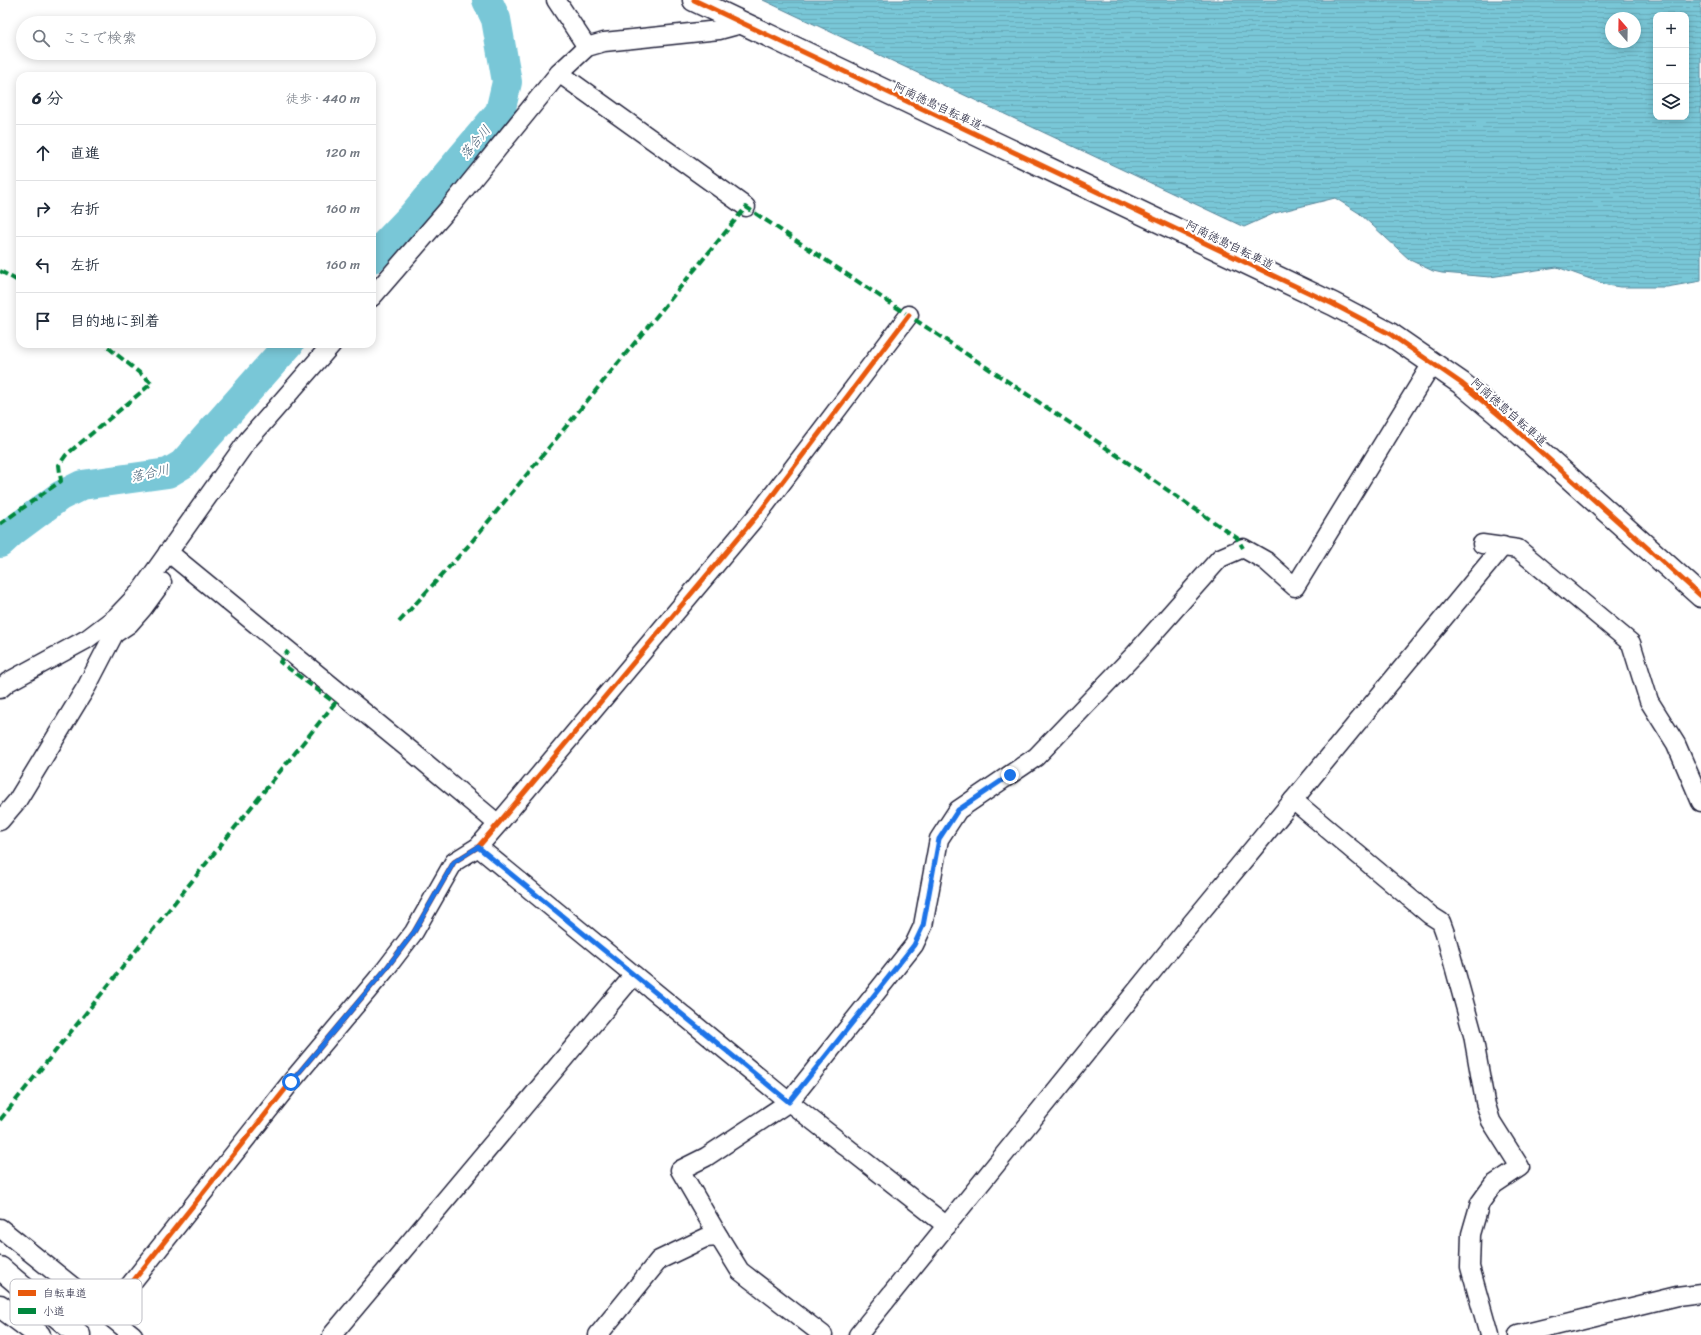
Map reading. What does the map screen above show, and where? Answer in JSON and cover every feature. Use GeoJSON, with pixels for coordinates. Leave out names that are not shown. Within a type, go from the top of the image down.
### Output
{"type":"FeatureCollection","features":[{"type":"Feature","properties":{"kind":"main road","name":"阿南徳島自転車道"},"geometry":{"type":"LineString","coordinates":[[694,0],[741,24],[1333,304],[1390,334],[1433,362],[1504,419],[1701,596]]}},
{"type":"Feature","properties":{"kind":"main road"},"geometry":{"type":"LineString","coordinates":[[0,1268],[13,1279]]}},
{"type":"Feature","properties":{"kind":"main road"},"geometry":{"type":"LineString","coordinates":[[0,1306],[10,1313]]}},
{"type":"Feature","properties":{"kind":"main road"},"geometry":{"type":"LineString","coordinates":[[26,1325],[39,1335]]}},
{"type":"Feature","properties":{"kind":"main road"},"geometry":{"type":"LineString","coordinates":[[68,1325],[80,1335]]}},
{"type":"Feature","properties":{"kind":"street"},"geometry":{"type":"LineString","coordinates":[[556,0],[586,47]]}},
{"type":"Feature","properties":{"kind":"street"},"geometry":{"type":"LineString","coordinates":[[376,293],[451,206],[559,73],[586,47],[604,42],[719,30],[741,24]]}},
{"type":"Feature","properties":{"kind":"street"},"geometry":{"type":"LineString","coordinates":[[559,73],[746,207]]}},
{"type":"Feature","properties":{"kind":"street"},"geometry":{"type":"LineString","coordinates":[[135,1279],[291,1082],[385,970],[414,932],[454,862],[478,847],[759,513],[910,315]]}},
{"type":"Feature","properties":{"kind":"street"},"geometry":{"type":"LineString","coordinates":[[0,821],[21,794],[87,686],[114,634],[129,624],[143,608],[173,556],[248,440],[328,348]]}},
{"type":"Feature","properties":{"kind":"street"},"geometry":{"type":"LineString","coordinates":[[823,1335],[740,1271],[680,1170],[706,1157],[789,1102],[914,945],[923,926],[939,839],[958,810],[1036,757],[1135,654],[1220,558],[1243,548],[1266,561],[1295,587],[1313,560],[1433,362]]}},
{"type":"Feature","properties":{"kind":"street"},"geometry":{"type":"LineString","coordinates":[[1482,544],[1518,549],[1630,643],[1649,701],[1676,744],[1701,802]]}},
{"type":"Feature","properties":{"kind":"street"},"geometry":{"type":"LineString","coordinates":[[858,1335],[1293,800],[1503,546]]}},
{"type":"Feature","properties":{"kind":"street"},"geometry":{"type":"LineString","coordinates":[[173,556],[498,824]]}},
{"type":"Feature","properties":{"kind":"street"},"geometry":{"type":"LineString","coordinates":[[0,689],[8,682],[87,639],[116,617],[173,556]]}},
{"type":"Feature","properties":{"kind":"street"},"geometry":{"type":"LineString","coordinates":[[1293,800],[1440,922],[1445,933],[1473,1035],[1485,1102],[1491,1121],[1520,1167],[1493,1185],[1488,1191],[1480,1203],[1471,1234],[1470,1267],[1489,1335]]}},
{"type":"Feature","properties":{"kind":"street"},"geometry":{"type":"LineString","coordinates":[[478,847],[789,1102],[947,1226]]}},
{"type":"Feature","properties":{"kind":"street"},"geometry":{"type":"LineString","coordinates":[[332,1335],[634,975]]}},
{"type":"Feature","properties":{"kind":"street"},"geometry":{"type":"LineString","coordinates":[[0,1228],[63,1279]]}},
{"type":"Feature","properties":{"kind":"street"},"geometry":{"type":"LineString","coordinates":[[598,1335],[659,1260],[705,1238],[719,1237]]}},
{"type":"Feature","properties":{"kind":"street"},"geometry":{"type":"LineString","coordinates":[[1518,1335],[1677,1296],[1701,1293]]}},
{"type":"Feature","properties":{"kind":"street"},"geometry":{"type":"LineString","coordinates":[[121,1325],[133,1335]]}},
{"type":"Feature","properties":{"kind":"water"},"geometry":{"type":"Polygon","coordinates":[[[763,0],[1701,0],[1701,281],[1667,287],[1620,287],[1607,285],[1557,267],[1490,277],[1442,273],[1433,271],[1410,260],[1359,213],[1335,198],[1275,213],[1244,227],[763,0]]]}},
{"type":"Feature","properties":{"kind":"waterway","name":"落合川"},"geometry":{"type":"LineString","coordinates":[[376,254],[414,214],[500,112],[507,82],[496,19],[487,0]]}},
{"type":"Feature","properties":{"kind":"waterway","name":"落合川"},"geometry":{"type":"LineString","coordinates":[[0,543],[13,531],[60,496],[82,485],[168,473],[183,464],[285,348]]}},
{"type":"Feature","properties":{"kind":"marked path"},"geometry":{"type":"LineString","coordinates":[[399,622],[469,545],[746,207],[1073,425],[1237,538],[1243,548]]}},
{"type":"Feature","properties":{"kind":"marked path"},"geometry":{"type":"LineString","coordinates":[[0,271],[16,280]]}},
{"type":"Feature","properties":{"kind":"marked path"},"geometry":{"type":"LineString","coordinates":[[0,524],[61,481],[59,465],[66,455],[152,383],[109,348]]}},
{"type":"Feature","properties":{"kind":"marked path"},"geometry":{"type":"LineString","coordinates":[[0,1120],[335,703],[280,662],[288,651]]}},
{"type":"Feature","properties":{"kind":"cycle path"},"geometry":{"type":"LineString","coordinates":[[694,0],[1333,304],[1390,334],[1461,383],[1504,419],[1701,596]]}},
{"type":"Feature","properties":{"kind":"cycle path"},"geometry":{"type":"LineString","coordinates":[[135,1279],[291,1082],[385,970],[414,932],[454,862],[478,847],[759,513],[909,315]]}},
{"type":"Feature","properties":{"kind":"route"},"geometry":{"type":"LineString","coordinates":[[291,1082],[385,970],[414,932],[454,862],[478,847],[789,1102],[914,945],[923,926],[939,839],[958,810],[1010,775]]}}]}
